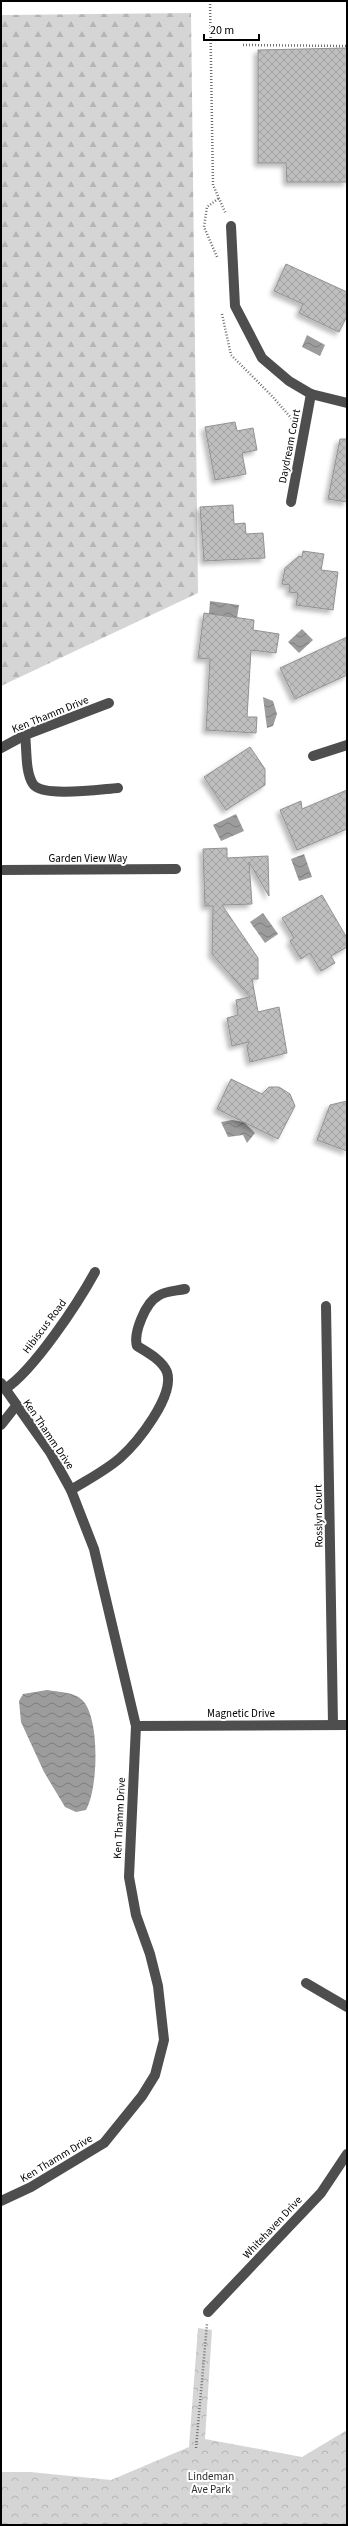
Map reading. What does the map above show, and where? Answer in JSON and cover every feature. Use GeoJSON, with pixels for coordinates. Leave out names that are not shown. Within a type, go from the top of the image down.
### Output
{"type":"FeatureCollection","features":[{"type":"Feature","properties":{"kind":"street"},"geometry":{"type":"LineString","coordinates":[[231,226],[235,306],[262,358],[289,381],[311,394],[347,403]]}},
{"type":"Feature","properties":{"kind":"street","name":"Daydream Court"},"geometry":{"type":"LineString","coordinates":[[291,502],[311,394]]}},
{"type":"Feature","properties":{"kind":"street","name":"Ken Thamm Drive"},"geometry":{"type":"LineString","coordinates":[[1,748],[25,735],[109,703]]}},
{"type":"Feature","properties":{"kind":"street"},"geometry":{"type":"LineString","coordinates":[[25,735],[29,772],[32,783],[36,788],[59,792],[118,788]]}},
{"type":"Feature","properties":{"kind":"street"},"geometry":{"type":"LineString","coordinates":[[313,756],[347,745]]}},
{"type":"Feature","properties":{"kind":"street","name":"Garden View Way"},"geometry":{"type":"LineString","coordinates":[[1,870],[176,869]]}},
{"type":"Feature","properties":{"kind":"street","name":"Hibiscus Road"},"geometry":{"type":"LineString","coordinates":[[3,1386],[24,1373],[83,1295],[95,1272]]}},
{"type":"Feature","properties":{"kind":"street"},"geometry":{"type":"LineString","coordinates":[[71,1490],[120,1458],[141,1434],[160,1406],[166,1386],[167,1372],[158,1360],[137,1346],[136,1334],[141,1320],[153,1298],[159,1295],[185,1289]]}},
{"type":"Feature","properties":{"kind":"street","name":"Rosslyn Court"},"geometry":{"type":"LineString","coordinates":[[326,1306],[333,1724]]}},
{"type":"Feature","properties":{"kind":"street","name":"Ken Thamm Drive"},"geometry":{"type":"LineString","coordinates":[[1,2201],[31,2188],[104,2143],[142,2096],[155,2075],[164,2040],[158,1986],[150,1954],[136,1915],[128,1877],[136,1726],[94,1549],[71,1490],[50,1452],[3,1386]]}},
{"type":"Feature","properties":{"kind":"street"},"geometry":{"type":"LineString","coordinates":[[1,1425],[16,1406]]}},
{"type":"Feature","properties":{"kind":"street","name":"Magnetic Drive"},"geometry":{"type":"LineString","coordinates":[[136,1726],[347,1725]]}},
{"type":"Feature","properties":{"kind":"street"},"geometry":{"type":"LineString","coordinates":[[306,1983],[347,2007]]}},
{"type":"Feature","properties":{"kind":"street","name":"Whitehaven Drive"},"geometry":{"type":"LineString","coordinates":[[208,2312],[321,2193],[347,2154]]}},
{"type":"Feature","properties":{"kind":"path"},"geometry":{"type":"LineString","coordinates":[[210,1],[213,186],[231,226]]}},
{"type":"Feature","properties":{"kind":"path"},"geometry":{"type":"LineString","coordinates":[[243,45],[347,46]]}},
{"type":"Feature","properties":{"kind":"path"},"geometry":{"type":"LineString","coordinates":[[196,2448],[208,2312]]}},
{"type":"Feature","properties":{"kind":"green space"},"geometry":{"type":"Polygon","coordinates":[[[191,13],[198,593],[1,686],[1,15],[191,13]]]}},
{"type":"Feature","properties":{"kind":"green space","name":"Lindeman Ave Park"},"geometry":{"type":"Polygon","coordinates":[[[198,2328],[212,2330],[205,2439],[302,2457],[347,2430],[347,2525],[1,2525],[1,2472],[30,2472],[111,2480],[189,2447],[198,2328]]]}},
{"type":"Feature","properties":{"kind":"water"},"geometry":{"type":"Polygon","coordinates":[[[307,335],[325,345],[320,356],[302,347],[307,335]]]}},
{"type":"Feature","properties":{"kind":"water"},"geometry":{"type":"Polygon","coordinates":[[[210,601],[239,605],[237,618],[209,614],[210,601]]]}},
{"type":"Feature","properties":{"kind":"water"},"geometry":{"type":"Polygon","coordinates":[[[302,629],[313,640],[299,653],[288,642],[302,629]]]}},
{"type":"Feature","properties":{"kind":"water"},"geometry":{"type":"Polygon","coordinates":[[[263,697],[273,701],[277,714],[273,726],[267,728],[263,697]]]}},
{"type":"Feature","properties":{"kind":"water"},"geometry":{"type":"Polygon","coordinates":[[[236,814],[244,831],[221,841],[213,825],[236,814]]]}},
{"type":"Feature","properties":{"kind":"water"},"geometry":{"type":"Polygon","coordinates":[[[304,854],[312,877],[299,881],[291,859],[304,854]]]}},
{"type":"Feature","properties":{"kind":"water"},"geometry":{"type":"Polygon","coordinates":[[[263,913],[278,934],[265,943],[250,922],[263,913]]]}},
{"type":"Feature","properties":{"kind":"water"},"geometry":{"type":"Polygon","coordinates":[[[232,1120],[244,1122],[255,1133],[247,1143],[243,1135],[228,1137],[221,1122],[232,1120]]]}},
{"type":"Feature","properties":{"kind":"water"},"geometry":{"type":"Polygon","coordinates":[[[47,1690],[77,1696],[84,1702],[93,1724],[96,1756],[95,1772],[90,1800],[86,1810],[76,1812],[65,1807],[44,1772],[21,1722],[19,1701],[23,1694],[47,1690]]]}},
{"type":"Feature","properties":{"kind":"building"},"geometry":{"type":"Polygon","coordinates":[[[347,48],[347,182],[287,182],[286,163],[258,163],[258,50],[347,48]]]}},
{"type":"Feature","properties":{"kind":"building"},"geometry":{"type":"Polygon","coordinates":[[[286,264],[347,292],[347,316],[339,332],[299,313],[303,304],[274,291],[286,264]]]}},
{"type":"Feature","properties":{"kind":"building"},"geometry":{"type":"Polygon","coordinates":[[[235,422],[237,431],[253,428],[257,450],[242,453],[246,474],[215,480],[205,427],[235,422]]]}},
{"type":"Feature","properties":{"kind":"building"},"geometry":{"type":"Polygon","coordinates":[[[340,439],[347,439],[347,502],[328,499],[340,439]]]}},
{"type":"Feature","properties":{"kind":"building"},"geometry":{"type":"Polygon","coordinates":[[[233,505],[234,524],[245,523],[246,534],[263,533],[265,558],[204,561],[200,507],[233,505]]]}},
{"type":"Feature","properties":{"kind":"building"},"geometry":{"type":"Polygon","coordinates":[[[303,551],[324,554],[321,570],[338,572],[333,610],[296,605],[298,593],[289,592],[290,585],[282,584],[285,568],[299,556],[302,557],[303,551]]]}},
{"type":"Feature","properties":{"kind":"building"},"geometry":{"type":"Polygon","coordinates":[[[204,613],[254,620],[253,630],[279,634],[276,653],[251,650],[247,717],[257,717],[256,733],[206,730],[210,659],[198,658],[204,613]]]}},
{"type":"Feature","properties":{"kind":"building"},"geometry":{"type":"Polygon","coordinates":[[[347,637],[347,675],[295,699],[280,668],[347,637]]]}},
{"type":"Feature","properties":{"kind":"building"},"geometry":{"type":"Polygon","coordinates":[[[250,747],[265,769],[265,785],[226,810],[204,777],[250,747]]]}},
{"type":"Feature","properties":{"kind":"building"},"geometry":{"type":"Polygon","coordinates":[[[347,790],[347,829],[297,850],[280,810],[301,801],[302,809],[347,790]]]}},
{"type":"Feature","properties":{"kind":"building"},"geometry":{"type":"Polygon","coordinates":[[[227,848],[227,858],[268,856],[269,896],[249,862],[252,904],[222,905],[258,958],[258,979],[252,979],[258,1012],[279,1007],[287,1053],[250,1062],[247,1047],[249,1042],[232,1046],[227,1018],[238,1015],[236,1000],[250,997],[212,954],[213,906],[205,906],[203,849],[227,848]]]}},
{"type":"Feature","properties":{"kind":"building"},"geometry":{"type":"Polygon","coordinates":[[[322,895],[347,938],[347,947],[331,956],[335,963],[321,971],[310,953],[301,959],[290,941],[294,938],[282,918],[322,895]]]}},
{"type":"Feature","properties":{"kind":"building"},"geometry":{"type":"Polygon","coordinates":[[[231,1079],[262,1094],[269,1087],[279,1087],[290,1094],[295,1106],[278,1139],[217,1109],[231,1079]]]}},
{"type":"Feature","properties":{"kind":"building"},"geometry":{"type":"Polygon","coordinates":[[[347,1101],[347,1151],[317,1140],[330,1105],[347,1101]]]}}]}
